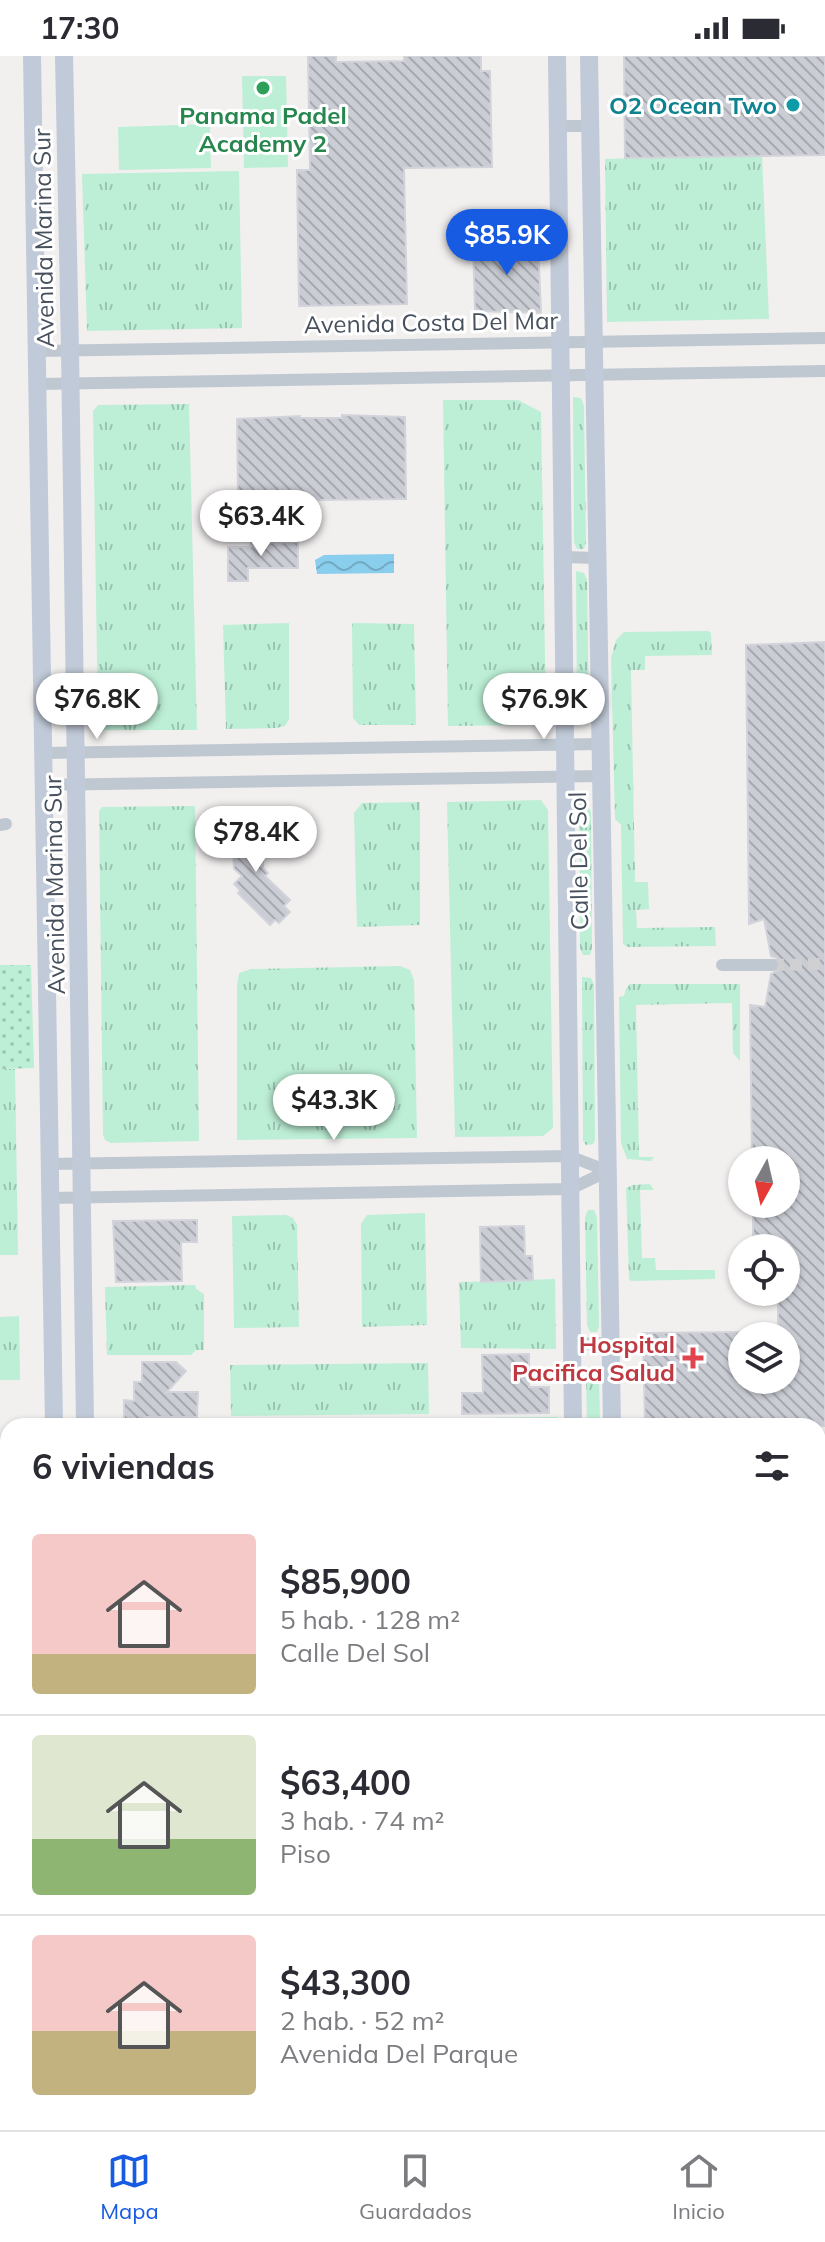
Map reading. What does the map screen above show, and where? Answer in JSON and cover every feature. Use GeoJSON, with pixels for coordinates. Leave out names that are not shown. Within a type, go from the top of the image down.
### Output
{"type":"FeatureCollection","features":[{"type":"Feature","properties":{"kind":"street","name":"Avenida Marina Sur"},"geometry":{"type":"LineString","coordinates":[[32,56],[54,1418]]}},
{"type":"Feature","properties":{"kind":"street","name":"Avenida Marina Sur"},"geometry":{"type":"LineString","coordinates":[[64,56],[85,1418]]}},
{"type":"Feature","properties":{"kind":"street","name":"Calle Del Sol"},"geometry":{"type":"LineString","coordinates":[[557,56],[573,1418]]}},
{"type":"Feature","properties":{"kind":"street","name":"Calle Del Sol"},"geometry":{"type":"LineString","coordinates":[[589,56],[612,1418]]}},
{"type":"Feature","properties":{"kind":"street"},"geometry":{"type":"LineString","coordinates":[[558,126],[590,126]]}},
{"type":"Feature","properties":{"kind":"street","name":"Avenida Costa Del Mar"},"geometry":{"type":"LineString","coordinates":[[37,351],[825,338]]}},
{"type":"Feature","properties":{"kind":"street"},"geometry":{"type":"LineString","coordinates":[[38,384],[825,371]]}},
{"type":"Feature","properties":{"kind":"street"},"geometry":{"type":"LineString","coordinates":[[562,557],[597,558]]}},
{"type":"Feature","properties":{"kind":"street"},"geometry":{"type":"LineString","coordinates":[[44,753],[600,744]]}},
{"type":"Feature","properties":{"kind":"street"},"geometry":{"type":"LineString","coordinates":[[44,785],[601,776]]}},
{"type":"Feature","properties":{"kind":"street"},"geometry":{"type":"LineString","coordinates":[[722,965],[772,965]]}},
{"type":"Feature","properties":{"kind":"street"},"geometry":{"type":"LineString","coordinates":[[50,1164],[569,1156],[608,1171]]}},
{"type":"Feature","properties":{"kind":"street"},"geometry":{"type":"LineString","coordinates":[[51,1198],[570,1189],[608,1171]]}},
{"type":"Feature","properties":{"kind":"street"},"geometry":{"type":"LineString","coordinates":[[572,1344],[611,1343]]}},
{"type":"Feature","properties":{"kind":"green space"},"geometry":{"type":"Polygon","coordinates":[[[242,76],[286,76],[288,167],[244,168],[242,76]]]}},
{"type":"Feature","properties":{"kind":"green space"},"geometry":{"type":"Polygon","coordinates":[[[210,124],[211,168],[119,170],[118,127],[210,124]]]}},
{"type":"Feature","properties":{"kind":"green space"},"geometry":{"type":"Polygon","coordinates":[[[762,155],[769,319],[607,322],[605,159],[762,155]]]}},
{"type":"Feature","properties":{"kind":"green space"},"geometry":{"type":"Polygon","coordinates":[[[239,171],[242,328],[87,331],[82,174],[239,171]]]}},
{"type":"Feature","properties":{"kind":"green space"},"geometry":{"type":"Polygon","coordinates":[[[573,397],[581,398],[584,406],[584,549],[577,549],[574,542],[573,397]]]}},
{"type":"Feature","properties":{"kind":"green space"},"geometry":{"type":"Polygon","coordinates":[[[443,400],[518,400],[541,412],[546,719],[539,725],[448,726],[443,400]]]}},
{"type":"Feature","properties":{"kind":"green space"},"geometry":{"type":"Polygon","coordinates":[[[189,404],[197,730],[102,730],[98,722],[93,411],[98,405],[189,404]]]}},
{"type":"Feature","properties":{"kind":"green space"},"geometry":{"type":"Polygon","coordinates":[[[576,571],[584,573],[587,580],[589,716],[586,723],[580,723],[577,716],[576,571]]]}},
{"type":"Feature","properties":{"kind":"green space"},"geometry":{"type":"Polygon","coordinates":[[[289,623],[289,719],[285,726],[226,729],[223,625],[289,623]]]}},
{"type":"Feature","properties":{"kind":"green space"},"geometry":{"type":"Polygon","coordinates":[[[352,623],[414,624],[416,725],[359,725],[353,718],[352,623]]]}},
{"type":"Feature","properties":{"kind":"green space"},"geometry":{"type":"Polygon","coordinates":[[[624,632],[711,633],[712,655],[645,656],[645,670],[631,670],[635,882],[648,882],[649,909],[636,910],[637,928],[715,927],[716,946],[627,947],[623,944],[621,825],[615,819],[611,658],[616,640],[624,632]]]}},
{"type":"Feature","properties":{"kind":"green space"},"geometry":{"type":"Polygon","coordinates":[[[541,800],[548,810],[553,1128],[543,1136],[455,1137],[447,802],[541,800]]]}},
{"type":"Feature","properties":{"kind":"green space"},"geometry":{"type":"Polygon","coordinates":[[[420,802],[420,925],[357,927],[354,813],[362,803],[420,802]]]}},
{"type":"Feature","properties":{"kind":"green space"},"geometry":{"type":"Polygon","coordinates":[[[579,803],[587,805],[591,812],[590,955],[583,955],[580,949],[579,803]]]}},
{"type":"Feature","properties":{"kind":"green space"},"geometry":{"type":"Polygon","coordinates":[[[195,806],[199,1141],[111,1143],[103,1135],[99,811],[102,807],[195,806]]]}},
{"type":"Feature","properties":{"kind":"green space"},"geometry":{"type":"Polygon","coordinates":[[[0,965],[31,965],[34,1068],[0,1069],[0,965]]]}},
{"type":"Feature","properties":{"kind":"green space"},"geometry":{"type":"Polygon","coordinates":[[[400,966],[410,970],[414,980],[417,1138],[237,1140],[239,973],[251,969],[400,966]]]}},
{"type":"Feature","properties":{"kind":"green space"},"geometry":{"type":"Polygon","coordinates":[[[582,977],[591,978],[594,985],[595,1140],[593,1144],[586,1145],[583,1141],[582,977]]]}},
{"type":"Feature","properties":{"kind":"green space"},"geometry":{"type":"Polygon","coordinates":[[[630,984],[740,984],[740,1061],[733,1053],[732,1003],[636,1005],[639,1157],[654,1157],[651,1161],[627,1159],[621,1143],[619,997],[624,996],[630,984]]]}},
{"type":"Feature","properties":{"kind":"green space"},"geometry":{"type":"Polygon","coordinates":[[[0,1069],[15,1069],[18,1255],[0,1255],[0,1069]]]}},
{"type":"Feature","properties":{"kind":"green space"},"geometry":{"type":"Polygon","coordinates":[[[650,1184],[654,1190],[640,1190],[642,1258],[655,1258],[656,1270],[715,1270],[715,1279],[629,1279],[626,1188],[650,1184]]]}},
{"type":"Feature","properties":{"kind":"green space"},"geometry":{"type":"Polygon","coordinates":[[[588,1210],[594,1210],[597,1217],[597,1332],[590,1332],[587,1325],[585,1217],[588,1210]]]}},
{"type":"Feature","properties":{"kind":"green space"},"geometry":{"type":"Polygon","coordinates":[[[425,1213],[427,1325],[362,1327],[361,1224],[367,1215],[425,1213]]]}},
{"type":"Feature","properties":{"kind":"green space"},"geometry":{"type":"Polygon","coordinates":[[[286,1215],[293,1218],[297,1225],[299,1327],[234,1328],[232,1216],[286,1215]]]}},
{"type":"Feature","properties":{"kind":"green space"},"geometry":{"type":"Polygon","coordinates":[[[555,1279],[556,1349],[461,1348],[459,1282],[555,1279]]]}},
{"type":"Feature","properties":{"kind":"green space"},"geometry":{"type":"Polygon","coordinates":[[[195,1285],[204,1294],[204,1350],[196,1350],[191,1355],[107,1355],[105,1287],[195,1285]]]}},
{"type":"Feature","properties":{"kind":"green space"},"geometry":{"type":"Polygon","coordinates":[[[19,1316],[20,1380],[0,1380],[0,1317],[19,1316]]]}},
{"type":"Feature","properties":{"kind":"green space"},"geometry":{"type":"Polygon","coordinates":[[[428,1363],[429,1414],[231,1416],[230,1365],[428,1363]]]}},
{"type":"Feature","properties":{"kind":"green space"},"geometry":{"type":"Polygon","coordinates":[[[589,1367],[595,1367],[599,1375],[600,1418],[587,1418],[586,1374],[589,1367]]]}},
{"type":"Feature","properties":{"kind":"green space"},"geometry":{"type":"Polygon","coordinates":[[[557,1417],[557,1418],[462,1418],[557,1417]]]}},
{"type":"Feature","properties":{"kind":"water"},"geometry":{"type":"Polygon","coordinates":[[[394,554],[394,573],[317,574],[315,560],[324,555],[394,554]]]}},
{"type":"Feature","properties":{"kind":"building"},"geometry":{"type":"Polygon","coordinates":[[[308,56],[336,56],[336,62],[404,61],[404,56],[481,56],[481,71],[490,71],[492,167],[404,168],[407,304],[299,306],[297,170],[310,170],[308,56]]]}},
{"type":"Feature","properties":{"kind":"building"},"geometry":{"type":"Polygon","coordinates":[[[624,56],[825,56],[825,155],[625,158],[624,56]]]}},
{"type":"Feature","properties":{"kind":"building"},"geometry":{"type":"Polygon","coordinates":[[[538,241],[541,313],[475,311],[473,243],[538,241]]]}},
{"type":"Feature","properties":{"kind":"building"},"geometry":{"type":"Polygon","coordinates":[[[342,415],[405,417],[406,499],[238,501],[237,419],[342,418],[342,415]]]}},
{"type":"Feature","properties":{"kind":"building"},"geometry":{"type":"Polygon","coordinates":[[[298,542],[298,568],[248,568],[248,581],[228,581],[228,547],[298,542]]]}},
{"type":"Feature","properties":{"kind":"building"},"geometry":{"type":"Polygon","coordinates":[[[825,642],[825,1418],[645,1418],[643,1333],[728,1332],[728,1394],[800,1394],[800,1322],[778,1322],[778,1306],[800,1306],[800,1234],[753,1234],[753,1218],[800,1218],[800,1146],[752,1146],[750,1005],[765,1007],[771,974],[779,970],[781,964],[771,956],[764,919],[749,924],[746,645],[825,642]]]}},
{"type":"Feature","properties":{"kind":"building"},"geometry":{"type":"Polygon","coordinates":[[[232,825],[263,825],[263,868],[268,873],[265,876],[290,900],[284,906],[290,912],[279,923],[275,920],[270,925],[238,893],[240,890],[234,884],[242,876],[234,869],[232,825]]]}},
{"type":"Feature","properties":{"kind":"building"},"geometry":{"type":"Polygon","coordinates":[[[197,1220],[197,1242],[181,1242],[182,1281],[116,1282],[113,1221],[197,1220]]]}},
{"type":"Feature","properties":{"kind":"building"},"geometry":{"type":"Polygon","coordinates":[[[524,1226],[525,1256],[532,1256],[533,1280],[481,1282],[480,1227],[524,1226]]]}},
{"type":"Feature","properties":{"kind":"building"},"geometry":{"type":"Polygon","coordinates":[[[529,1354],[529,1387],[549,1387],[549,1413],[462,1414],[462,1393],[483,1393],[482,1355],[529,1354]]]}},
{"type":"Feature","properties":{"kind":"building"},"geometry":{"type":"Polygon","coordinates":[[[142,1362],[176,1362],[186,1371],[167,1392],[198,1392],[197,1417],[124,1418],[124,1400],[134,1401],[134,1382],[142,1382],[142,1362]]]}},
{"type":"Feature","properties":{"kind":"tunnel"},"geometry":{"type":"LineString","coordinates":[[772,965],[825,964]]}},
{"type":"Feature","properties":{"kind":"place","name":"Panama Padel Academy 2"},"geometry":{"type":"Point","coordinates":[263,88]}},
{"type":"Feature","properties":{"kind":"place","name":"O2 Ocean Two"},"geometry":{"type":"Point","coordinates":[793,105]}},
{"type":"Feature","properties":{"kind":"place","name":"Hospital Pacifica Salud"},"geometry":{"type":"Point","coordinates":[693,1358]}}]}
